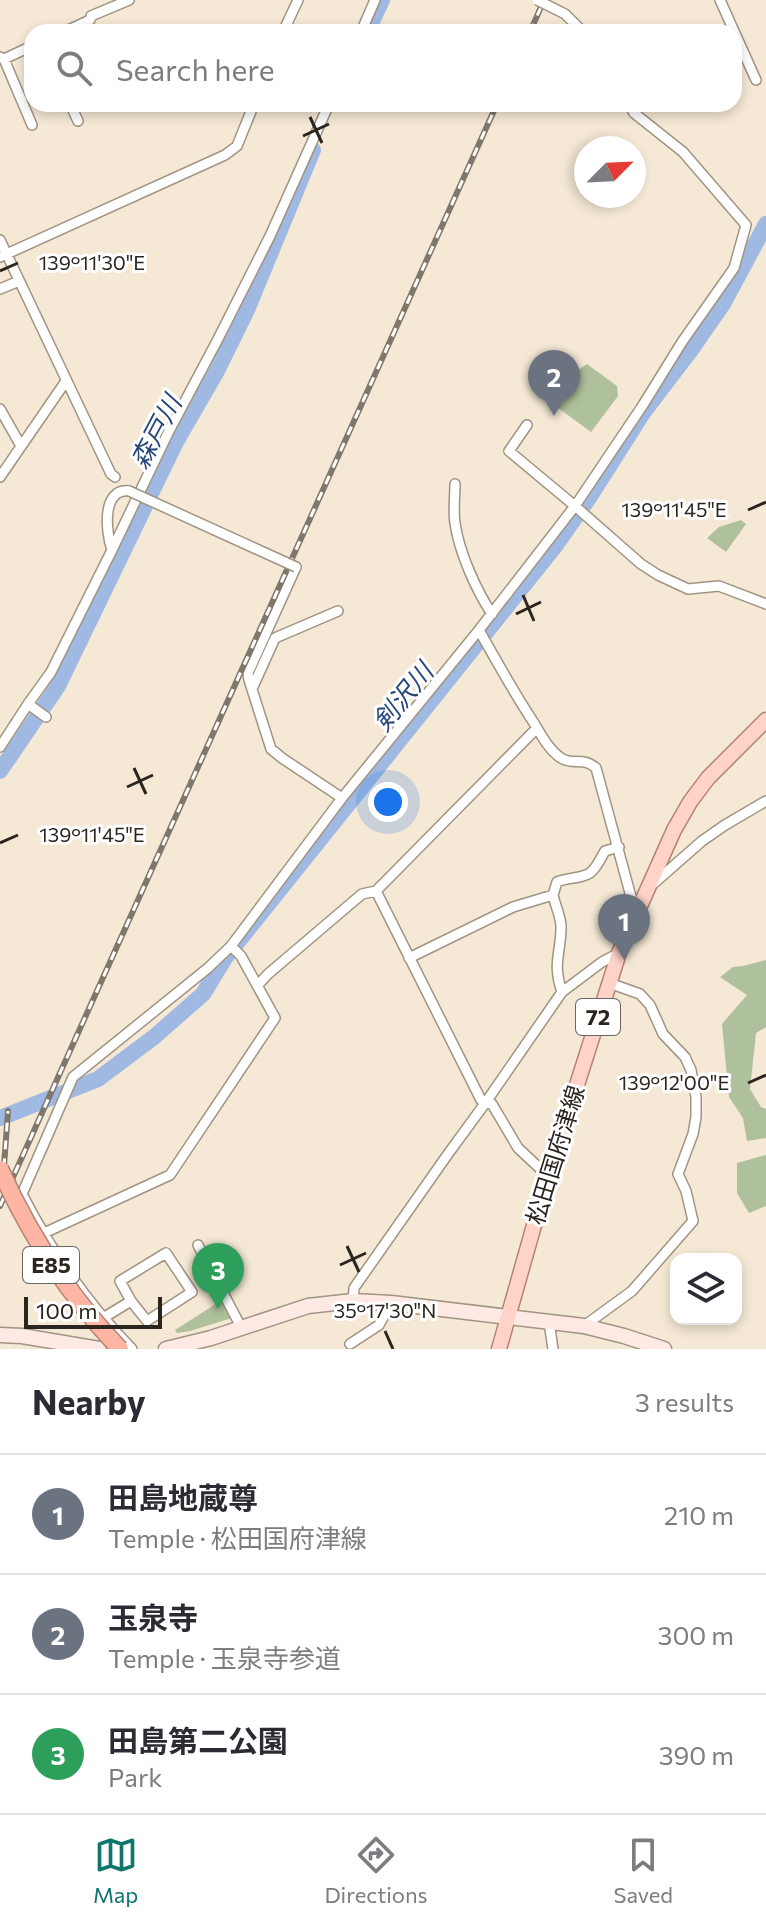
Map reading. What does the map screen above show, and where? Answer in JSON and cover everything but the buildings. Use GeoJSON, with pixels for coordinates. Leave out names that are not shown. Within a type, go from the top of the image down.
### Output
{"type":"FeatureCollection","features":[{"type":"Feature","properties":{"kind":"highway","name":"E85"},"geometry":{"type":"LineString","coordinates":[[0,1169],[52,1265],[73,1295],[120,1349]]}},
{"type":"Feature","properties":{"kind":"highway","name":"E85"},"geometry":{"type":"LineString","coordinates":[[0,1194],[43,1271],[106,1349]]}},
{"type":"Feature","properties":{"kind":"main road","name":"松田国府津線"},"geometry":{"type":"LineString","coordinates":[[499,1349],[548,1176],[619,953],[690,802],[708,778],[766,720]]}},
{"type":"Feature","properties":{"kind":"street"},"geometry":{"type":"LineString","coordinates":[[81,24],[90,20],[91,16],[129,0]]}},
{"type":"Feature","properties":{"kind":"street"},"geometry":{"type":"LineString","coordinates":[[287,24],[298,0]]}},
{"type":"Feature","properties":{"kind":"street"},"geometry":{"type":"LineString","coordinates":[[364,24],[375,0]]}},
{"type":"Feature","properties":{"kind":"street"},"geometry":{"type":"LineString","coordinates":[[537,0],[565,14],[575,24]]}},
{"type":"Feature","properties":{"kind":"street"},"geometry":{"type":"LineString","coordinates":[[720,0],[731,24]]}},
{"type":"Feature","properties":{"kind":"street"},"geometry":{"type":"LineString","coordinates":[[24,49],[2,58],[24,107]]}},
{"type":"Feature","properties":{"kind":"street"},"geometry":{"type":"LineString","coordinates":[[742,49],[756,80]]}},
{"type":"Feature","properties":{"kind":"street"},"geometry":{"type":"LineString","coordinates":[[26,112],[32,125]]}},
{"type":"Feature","properties":{"kind":"street"},"geometry":{"type":"LineString","coordinates":[[74,112],[78,121]]}},
{"type":"Feature","properties":{"kind":"street"},"geometry":{"type":"LineString","coordinates":[[3,255],[225,155],[237,146],[251,112]]}},
{"type":"Feature","properties":{"kind":"street"},"geometry":{"type":"LineString","coordinates":[[0,747],[51,672],[168,433],[270,236],[325,112]]}},
{"type":"Feature","properties":{"kind":"street"},"geometry":{"type":"LineString","coordinates":[[132,1349],[76,1284],[42,1234],[22,1194],[73,1077],[232,947],[342,798],[492,614],[575,506],[734,268],[746,225],[683,152],[633,112]]}},
{"type":"Feature","properties":{"kind":"street"},"geometry":{"type":"LineString","coordinates":[[0,240],[3,255],[19,281],[115,477]]}},
{"type":"Feature","properties":{"kind":"street"},"geometry":{"type":"LineString","coordinates":[[0,289],[19,281]]}},
{"type":"Feature","properties":{"kind":"street"},"geometry":{"type":"LineString","coordinates":[[0,477],[66,381]]}},
{"type":"Feature","properties":{"kind":"street"},"geometry":{"type":"LineString","coordinates":[[0,409],[21,446]]}},
{"type":"Feature","properties":{"kind":"street"},"geometry":{"type":"LineString","coordinates":[[527,425],[509,451],[641,564],[688,589],[719,586],[766,604]]}},
{"type":"Feature","properties":{"kind":"street"},"geometry":{"type":"LineString","coordinates":[[455,484],[454,521],[462,551],[492,614]]}},
{"type":"Feature","properties":{"kind":"street"},"geometry":{"type":"LineString","coordinates":[[112,550],[108,532],[110,504],[117,492],[129,491],[296,567],[248,673],[271,749],[342,798]]}},
{"type":"Feature","properties":{"kind":"street"},"geometry":{"type":"LineString","coordinates":[[252,690],[275,638],[338,611]]}},
{"type":"Feature","properties":{"kind":"street"},"geometry":{"type":"LineString","coordinates":[[479,630],[513,692],[547,744],[559,757],[569,761],[588,761],[596,768],[636,915]]}},
{"type":"Feature","properties":{"kind":"street"},"geometry":{"type":"LineString","coordinates":[[28,704],[46,717]]}},
{"type":"Feature","properties":{"kind":"street"},"geometry":{"type":"LineString","coordinates":[[258,985],[362,894],[376,891],[537,728]]}},
{"type":"Feature","properties":{"kind":"street"},"geometry":{"type":"LineString","coordinates":[[647,889],[702,841],[766,801]]}},
{"type":"Feature","properties":{"kind":"street"},"geometry":{"type":"LineString","coordinates":[[562,992],[556,962],[562,924],[553,895],[557,882],[566,877],[592,873],[605,851],[619,847]]}},
{"type":"Feature","properties":{"kind":"street"},"geometry":{"type":"LineString","coordinates":[[376,891],[481,1100],[492,1104],[518,1148],[548,1176]]}},
{"type":"Feature","properties":{"kind":"street"},"geometry":{"type":"LineString","coordinates":[[409,958],[513,907],[553,895]]}},
{"type":"Feature","properties":{"kind":"street"},"geometry":{"type":"LineString","coordinates":[[42,1234],[170,1175],[275,1018],[241,956],[232,947]]}},
{"type":"Feature","properties":{"kind":"street"},"geometry":{"type":"LineString","coordinates":[[353,1301],[354,1288],[562,992],[619,953]]}},
{"type":"Feature","properties":{"kind":"street"},"geometry":{"type":"LineString","coordinates":[[584,1326],[632,1291],[693,1221],[686,1191],[678,1174],[696,1117],[691,1070],[685,1057],[663,1034],[650,1005],[640,994],[609,983]]}},
{"type":"Feature","properties":{"kind":"street"},"geometry":{"type":"LineString","coordinates":[[198,1245],[241,1327]]}},
{"type":"Feature","properties":{"kind":"street"},"geometry":{"type":"LineString","coordinates":[[166,1253],[192,1292],[147,1321],[131,1301],[120,1281],[166,1253]]}},
{"type":"Feature","properties":{"kind":"street"},"geometry":{"type":"LineString","coordinates":[[103,1318],[131,1301]]}},
{"type":"Feature","properties":{"kind":"street"},"geometry":{"type":"LineString","coordinates":[[166,1349],[211,1338],[308,1306],[353,1301],[584,1326],[664,1349]]}},
{"type":"Feature","properties":{"kind":"street"},"geometry":{"type":"LineString","coordinates":[[350,1344],[379,1325],[391,1303]]}},
{"type":"Feature","properties":{"kind":"street"},"geometry":{"type":"LineString","coordinates":[[549,1322],[553,1349]]}},
{"type":"Feature","properties":{"kind":"street"},"geometry":{"type":"LineString","coordinates":[[0,1335],[99,1349]]}},
{"type":"Feature","properties":{"kind":"green space"},"geometry":{"type":"Polygon","coordinates":[[[587,364],[617,386],[618,396],[591,432],[550,402],[562,380],[587,364]]]}},
{"type":"Feature","properties":{"kind":"green space"},"geometry":{"type":"Polygon","coordinates":[[[741,520],[746,524],[726,552],[707,538],[719,527],[741,520]]]}},
{"type":"Feature","properties":{"kind":"green space"},"geometry":{"type":"Polygon","coordinates":[[[766,960],[766,1027],[756,1033],[750,1089],[761,1107],[766,1109],[766,1138],[747,1141],[743,1118],[729,1097],[722,1024],[747,995],[720,977],[733,967],[766,960]]]}},
{"type":"Feature","properties":{"kind":"green space"},"geometry":{"type":"Polygon","coordinates":[[[766,1155],[766,1206],[749,1213],[737,1193],[737,1163],[766,1155]]]}},
{"type":"Feature","properties":{"kind":"green space"},"geometry":{"type":"Polygon","coordinates":[[[222,1300],[232,1318],[177,1333],[175,1330],[222,1300]]]}},
{"type":"Feature","properties":{"kind":"waterway","name":"森戸川"},"geometry":{"type":"LineString","coordinates":[[371,24],[382,0]]}},
{"type":"Feature","properties":{"kind":"waterway","name":"森戸川"},"geometry":{"type":"LineString","coordinates":[[0,771],[58,686],[176,442],[217,371],[247,310],[313,150]]}},
{"type":"Feature","properties":{"kind":"waterway","name":"剣沢川"},"geometry":{"type":"LineString","coordinates":[[0,1118],[98,1079],[154,1037],[203,994],[225,958],[556,545],[643,413],[723,304],[766,224]]}},
{"type":"Feature","properties":{"kind":"railway"},"geometry":{"type":"LineString","coordinates":[[534,24],[544,0]]}},
{"type":"Feature","properties":{"kind":"railway"},"geometry":{"type":"LineString","coordinates":[[0,1206],[493,112]]}},
{"type":"Feature","properties":{"kind":"railway"},"geometry":{"type":"LineString","coordinates":[[0,1185],[8,1111]]}},
{"type":"Feature","properties":{"kind":"place","name":"玉泉寺"},"geometry":{"type":"Point","coordinates":[554,416]}},
{"type":"Feature","properties":{"kind":"place","name":"田島地蔵尊"},"geometry":{"type":"Point","coordinates":[624,960]}},
{"type":"Feature","properties":{"kind":"place","name":"田島第二公園"},"geometry":{"type":"Point","coordinates":[218,1309]}}]}
